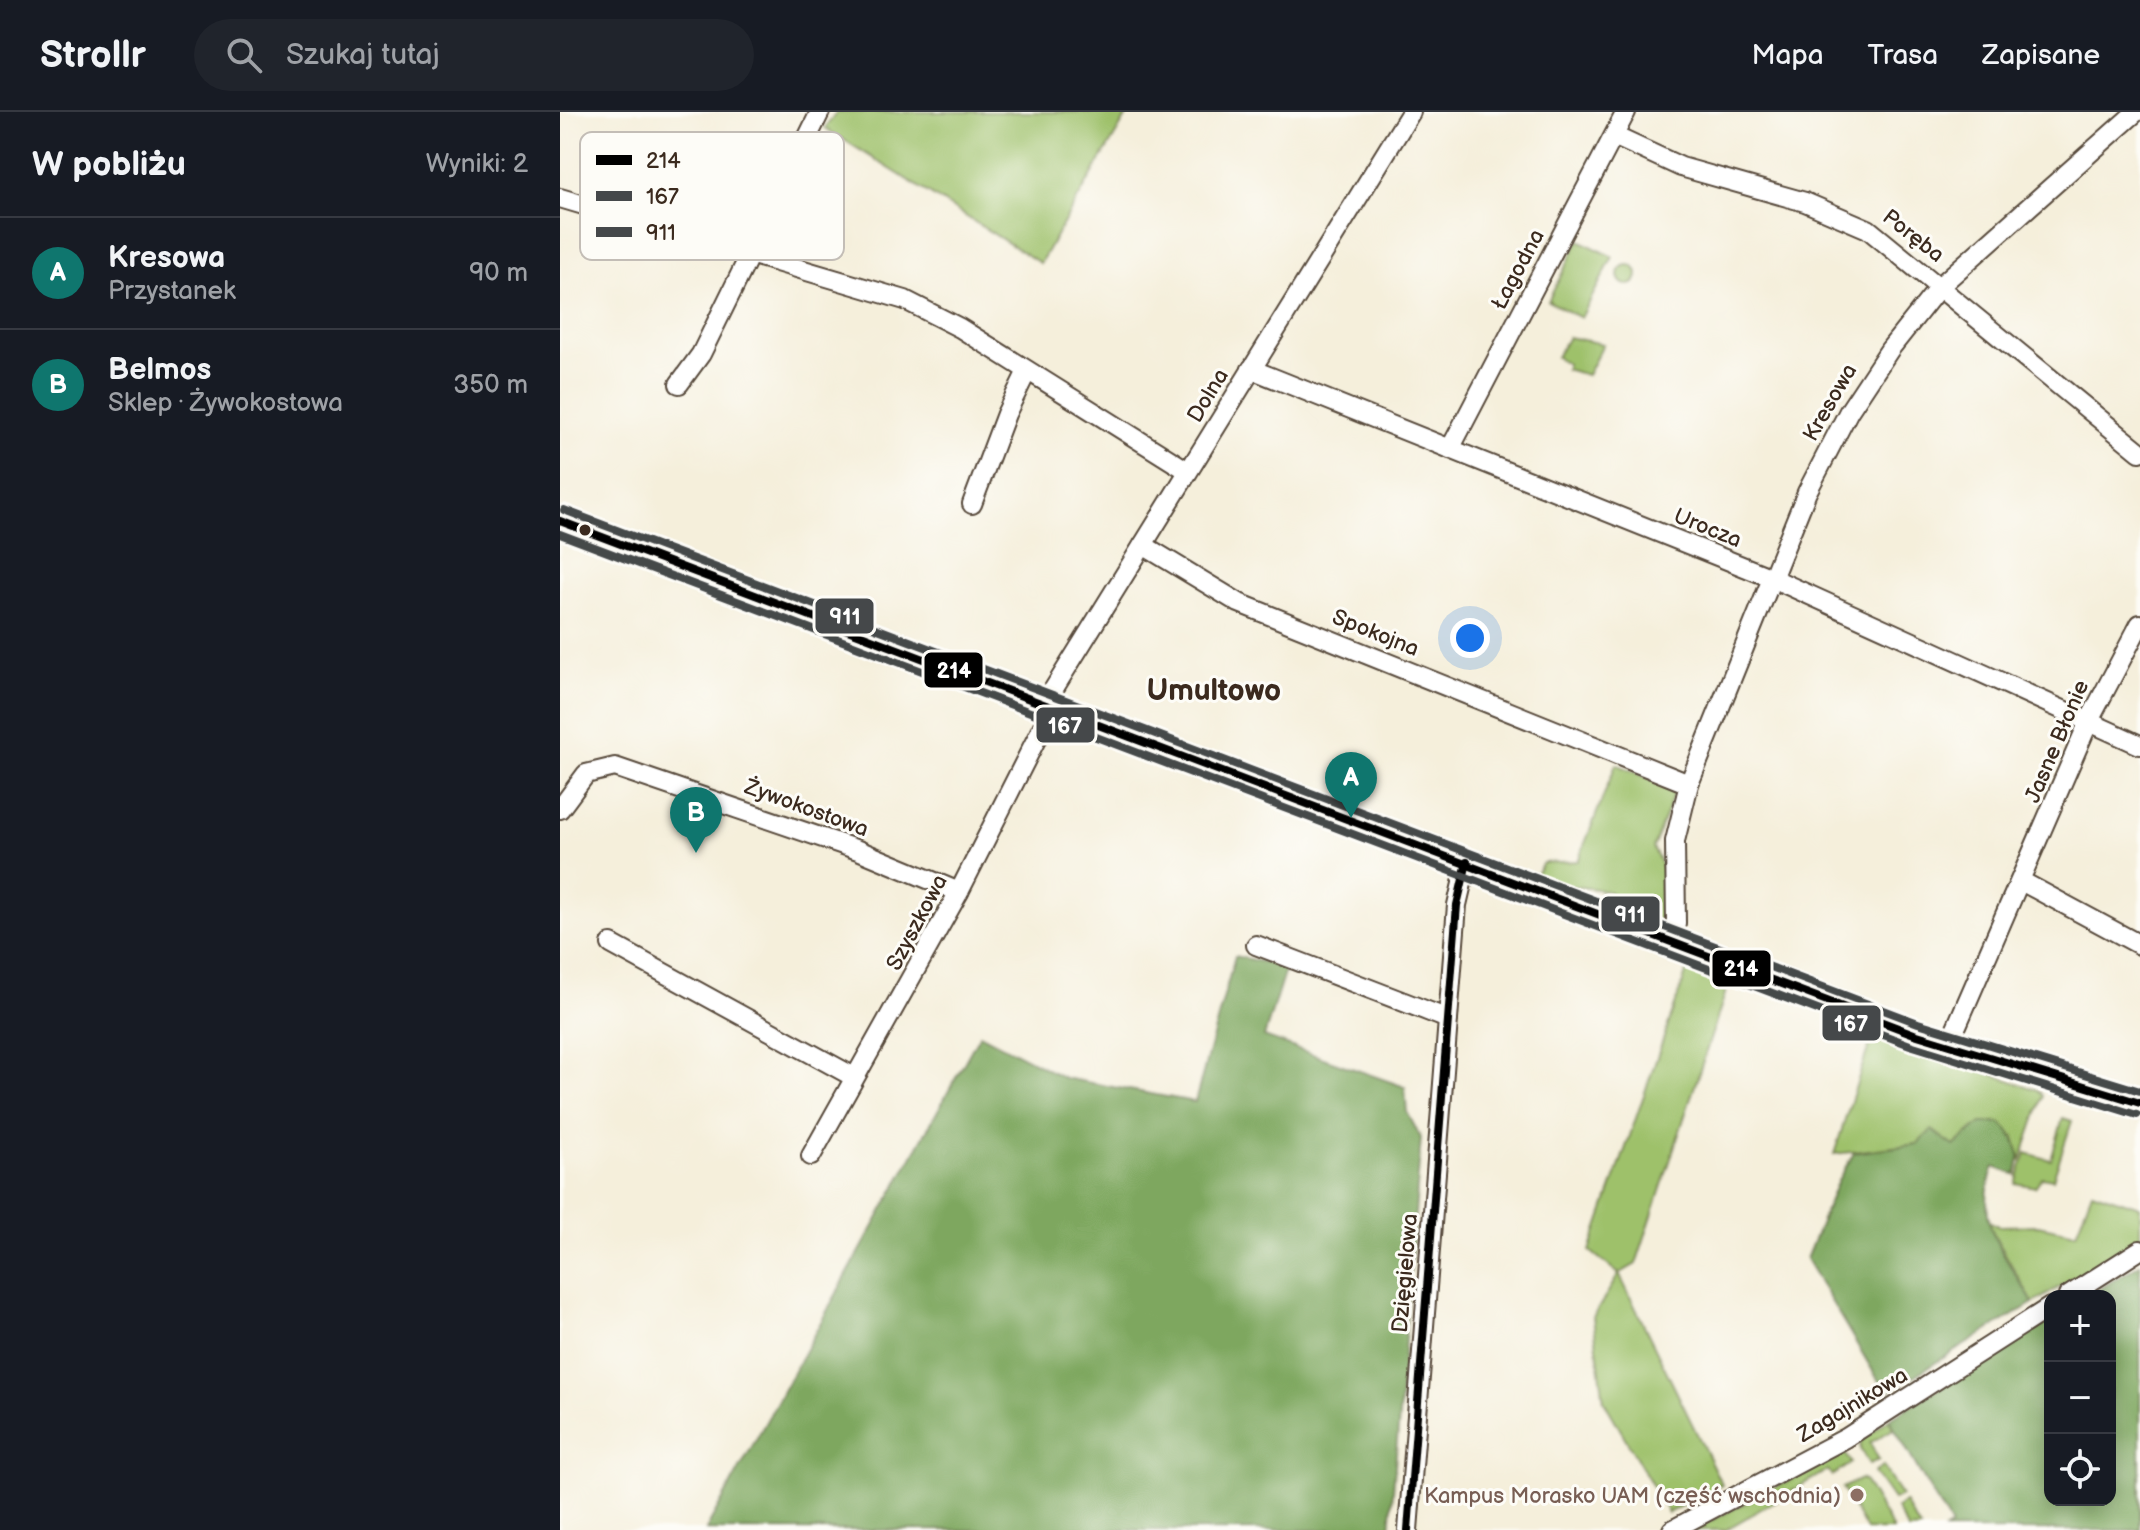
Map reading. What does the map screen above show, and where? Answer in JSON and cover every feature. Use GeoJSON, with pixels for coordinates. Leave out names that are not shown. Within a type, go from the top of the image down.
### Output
{"type":"FeatureCollection","features":[{"type":"Feature","properties":{"kind":"street"},"geometry":{"type":"LineString","coordinates":[[810,132],[820,112]]}},
{"type":"Feature","properties":{"kind":"street","name":"Dolna"},"geometry":{"type":"LineString","coordinates":[[1049,704],[1188,471],[1411,112]]}},
{"type":"Feature","properties":{"kind":"street","name":"Łagodna"},"geometry":{"type":"LineString","coordinates":[[1450,449],[1626,112]]}},
{"type":"Feature","properties":{"kind":"street","name":"Kresowa"},"geometry":{"type":"LineString","coordinates":[[1670,940],[1676,923],[1675,841],[1689,784],[1807,492],[1849,411],[1890,349],[1940,286],[2136,112]]}},
{"type":"Feature","properties":{"kind":"street","name":"Poręba"},"geometry":{"type":"LineString","coordinates":[[1614,136],[1681,167],[1845,216],[1887,241],[2140,452]]}},
{"type":"Feature","properties":{"kind":"street"},"geometry":{"type":"LineString","coordinates":[[560,198],[580,204]]}},
{"type":"Feature","properties":{"kind":"street"},"geometry":{"type":"LineString","coordinates":[[679,384],[701,354],[746,260]]}},
{"type":"Feature","properties":{"kind":"street"},"geometry":{"type":"LineString","coordinates":[[778,260],[905,300],[933,312],[1188,471]]}},
{"type":"Feature","properties":{"kind":"street","name":"Urocza"},"geometry":{"type":"LineString","coordinates":[[1251,369],[1772,578],[2090,719],[2140,745]]}},
{"type":"Feature","properties":{"kind":"street"},"geometry":{"type":"LineString","coordinates":[[972,504],[1006,414],[1027,371]]}},
{"type":"Feature","properties":{"kind":"street"},"geometry":{"type":"LineString","coordinates":[[560,521],[1948,1046],[2140,1103]]}},
{"type":"Feature","properties":{"kind":"street","name":"Spokojna"},"geometry":{"type":"LineString","coordinates":[[1143,545],[1239,603],[1689,784]]}},
{"type":"Feature","properties":{"kind":"street","name":"Jasne Błonie"},"geometry":{"type":"LineString","coordinates":[[1948,1046],[2090,719],[2140,624]]}},
{"type":"Feature","properties":{"kind":"street","name":"Szyszkowa"},"geometry":{"type":"LineString","coordinates":[[811,1156],[959,892],[1049,704]]}},
{"type":"Feature","properties":{"kind":"street","name":"Żywokostowa"},"geometry":{"type":"LineString","coordinates":[[560,809],[586,774],[615,767],[858,850],[959,892]]}},
{"type":"Feature","properties":{"kind":"street","name":"Dzięgielowa"},"geometry":{"type":"LineString","coordinates":[[1408,1530],[1459,888],[1467,862]]}},
{"type":"Feature","properties":{"kind":"street"},"geometry":{"type":"LineString","coordinates":[[2021,881],[2140,945]]}},
{"type":"Feature","properties":{"kind":"street"},"geometry":{"type":"LineString","coordinates":[[611,944],[854,1077]]}},
{"type":"Feature","properties":{"kind":"street"},"geometry":{"type":"LineString","coordinates":[[1256,945],[1448,1019]]}},
{"type":"Feature","properties":{"kind":"street"},"geometry":{"type":"LineString","coordinates":[[2077,1290],[2140,1250]]}},
{"type":"Feature","properties":{"kind":"street","name":"Zagajnikowa"},"geometry":{"type":"LineString","coordinates":[[1672,1530],[1846,1438],[2044,1311]]}},
{"type":"Feature","properties":{"kind":"green space"},"geometry":{"type":"Polygon","coordinates":[[[837,112],[1129,112],[1040,263],[844,140],[844,132],[831,132],[825,128],[837,112]]]}},
{"type":"Feature","properties":{"kind":"green space"},"geometry":{"type":"Polygon","coordinates":[[[1579,240],[1613,257],[1581,318],[1548,301],[1579,240]]]}},
{"type":"Feature","properties":{"kind":"green space"},"geometry":{"type":"Polygon","coordinates":[[[1628,265],[1635,268],[1638,275],[1635,282],[1628,285],[1621,282],[1618,275],[1621,268],[1628,265]]]}},
{"type":"Feature","properties":{"kind":"green space"},"geometry":{"type":"Polygon","coordinates":[[[1568,337],[1603,344],[1587,375],[1565,369],[1567,364],[1556,357],[1568,337]]]}},
{"type":"Feature","properties":{"kind":"green space"},"geometry":{"type":"Polygon","coordinates":[[[1616,764],[1675,790],[1653,848],[1665,875],[1668,894],[1659,921],[1613,898],[1610,892],[1551,883],[1536,874],[1543,863],[1578,861],[1616,764]]]}},
{"type":"Feature","properties":{"kind":"green space"},"geometry":{"type":"Polygon","coordinates":[[[1235,956],[1286,967],[1264,1037],[1405,1087],[1407,1112],[1421,1138],[1390,1530],[706,1530],[980,1034],[1064,1078],[1195,1102],[1235,956]]]}},
{"type":"Feature","properties":{"kind":"green space"},"geometry":{"type":"Polygon","coordinates":[[[1690,962],[1731,976],[1636,1264],[1619,1274],[1590,1251],[1690,962]]]}},
{"type":"Feature","properties":{"kind":"green space"},"geometry":{"type":"Polygon","coordinates":[[[1873,1033],[2038,1090],[2043,1096],[2021,1160],[2015,1137],[1981,1123],[1954,1146],[1918,1144],[1834,1154],[1873,1033]]]}},
{"type":"Feature","properties":{"kind":"green space"},"geometry":{"type":"Polygon","coordinates":[[[2063,1118],[2072,1121],[2053,1179],[2042,1177],[2035,1187],[2016,1183],[2026,1153],[2051,1160],[2063,1118]]]}},
{"type":"Feature","properties":{"kind":"green space"},"geometry":{"type":"Polygon","coordinates":[[[1981,1123],[2001,1123],[2018,1147],[2016,1175],[1994,1167],[1987,1205],[1995,1238],[2033,1303],[1886,1393],[1806,1259],[1838,1180],[1854,1153],[1917,1144],[1932,1130],[1954,1146],[1981,1123]]]}},
{"type":"Feature","properties":{"kind":"green space"},"geometry":{"type":"Polygon","coordinates":[[[2092,1191],[2140,1207],[2140,1238],[2054,1290],[2044,1290],[2044,1296],[2033,1303],[1986,1220],[1999,1226],[2038,1225],[2076,1233],[2092,1191]]]}},
{"type":"Feature","properties":{"kind":"green space"},"geometry":{"type":"Polygon","coordinates":[[[2140,1264],[2140,1530],[1945,1530],[1951,1526],[1889,1419],[2044,1324],[2044,1506],[2116,1506],[2116,1290],[2098,1290],[2140,1264]]]}},
{"type":"Feature","properties":{"kind":"green space"},"geometry":{"type":"Polygon","coordinates":[[[1619,1274],[1722,1485],[1668,1513],[1604,1401],[1593,1317],[1619,1274]]]}},
{"type":"Feature","properties":{"kind":"green space"},"geometry":{"type":"Polygon","coordinates":[[[1889,1419],[1893,1429],[1870,1443],[1879,1460],[1869,1464],[1860,1449],[1861,1441],[1889,1419]]]}},
{"type":"Feature","properties":{"kind":"green space"},"geometry":{"type":"Polygon","coordinates":[[[1844,1452],[1851,1463],[1832,1476],[1828,1470],[1725,1530],[1693,1530],[1844,1452]]]}},
{"type":"Feature","properties":{"kind":"green space"},"geometry":{"type":"Polygon","coordinates":[[[1883,1466],[1901,1496],[1893,1500],[1874,1473],[1883,1466]]]}},
{"type":"Feature","properties":{"kind":"green space"},"geometry":{"type":"Polygon","coordinates":[[[1861,1479],[1893,1530],[1866,1530],[1842,1488],[1861,1479]]]}},
{"type":"Feature","properties":{"kind":"green space"},"geometry":{"type":"Polygon","coordinates":[[[1904,1502],[1920,1529],[1908,1530],[1896,1509],[1904,1502]]]}},
{"type":"Feature","properties":{"kind":"transit line","name":"911"},"geometry":{"type":"LineString","coordinates":[[564,510],[1918,1023],[2140,1091]]}},
{"type":"Feature","properties":{"kind":"transit line","name":"214"},"geometry":{"type":"LineString","coordinates":[[560,521],[1914,1034],[2140,1103]]}},
{"type":"Feature","properties":{"kind":"transit line","name":"167"},"geometry":{"type":"LineString","coordinates":[[560,534],[1910,1045],[2137,1115]]}},
{"type":"Feature","properties":{"kind":"transit line","name":"214"},"geometry":{"type":"LineString","coordinates":[[1408,1530],[1457,905],[1467,862]]}},
{"type":"Feature","properties":{"kind":"place","name":"Kresowa"},"geometry":{"type":"Point","coordinates":[1351,818]}},
{"type":"Feature","properties":{"kind":"place","name":"Belmos"},"geometry":{"type":"Point","coordinates":[696,853]}},
{"type":"Feature","properties":{"kind":"place","name":"Kampus Morasko UAM (część wschodnia)"},"geometry":{"type":"Point","coordinates":[1857,1495]}},
{"type":"Feature","properties":{"kind":"district","name":"Umultowo"},"geometry":{"type":"Point","coordinates":[1214,690]}}]}
